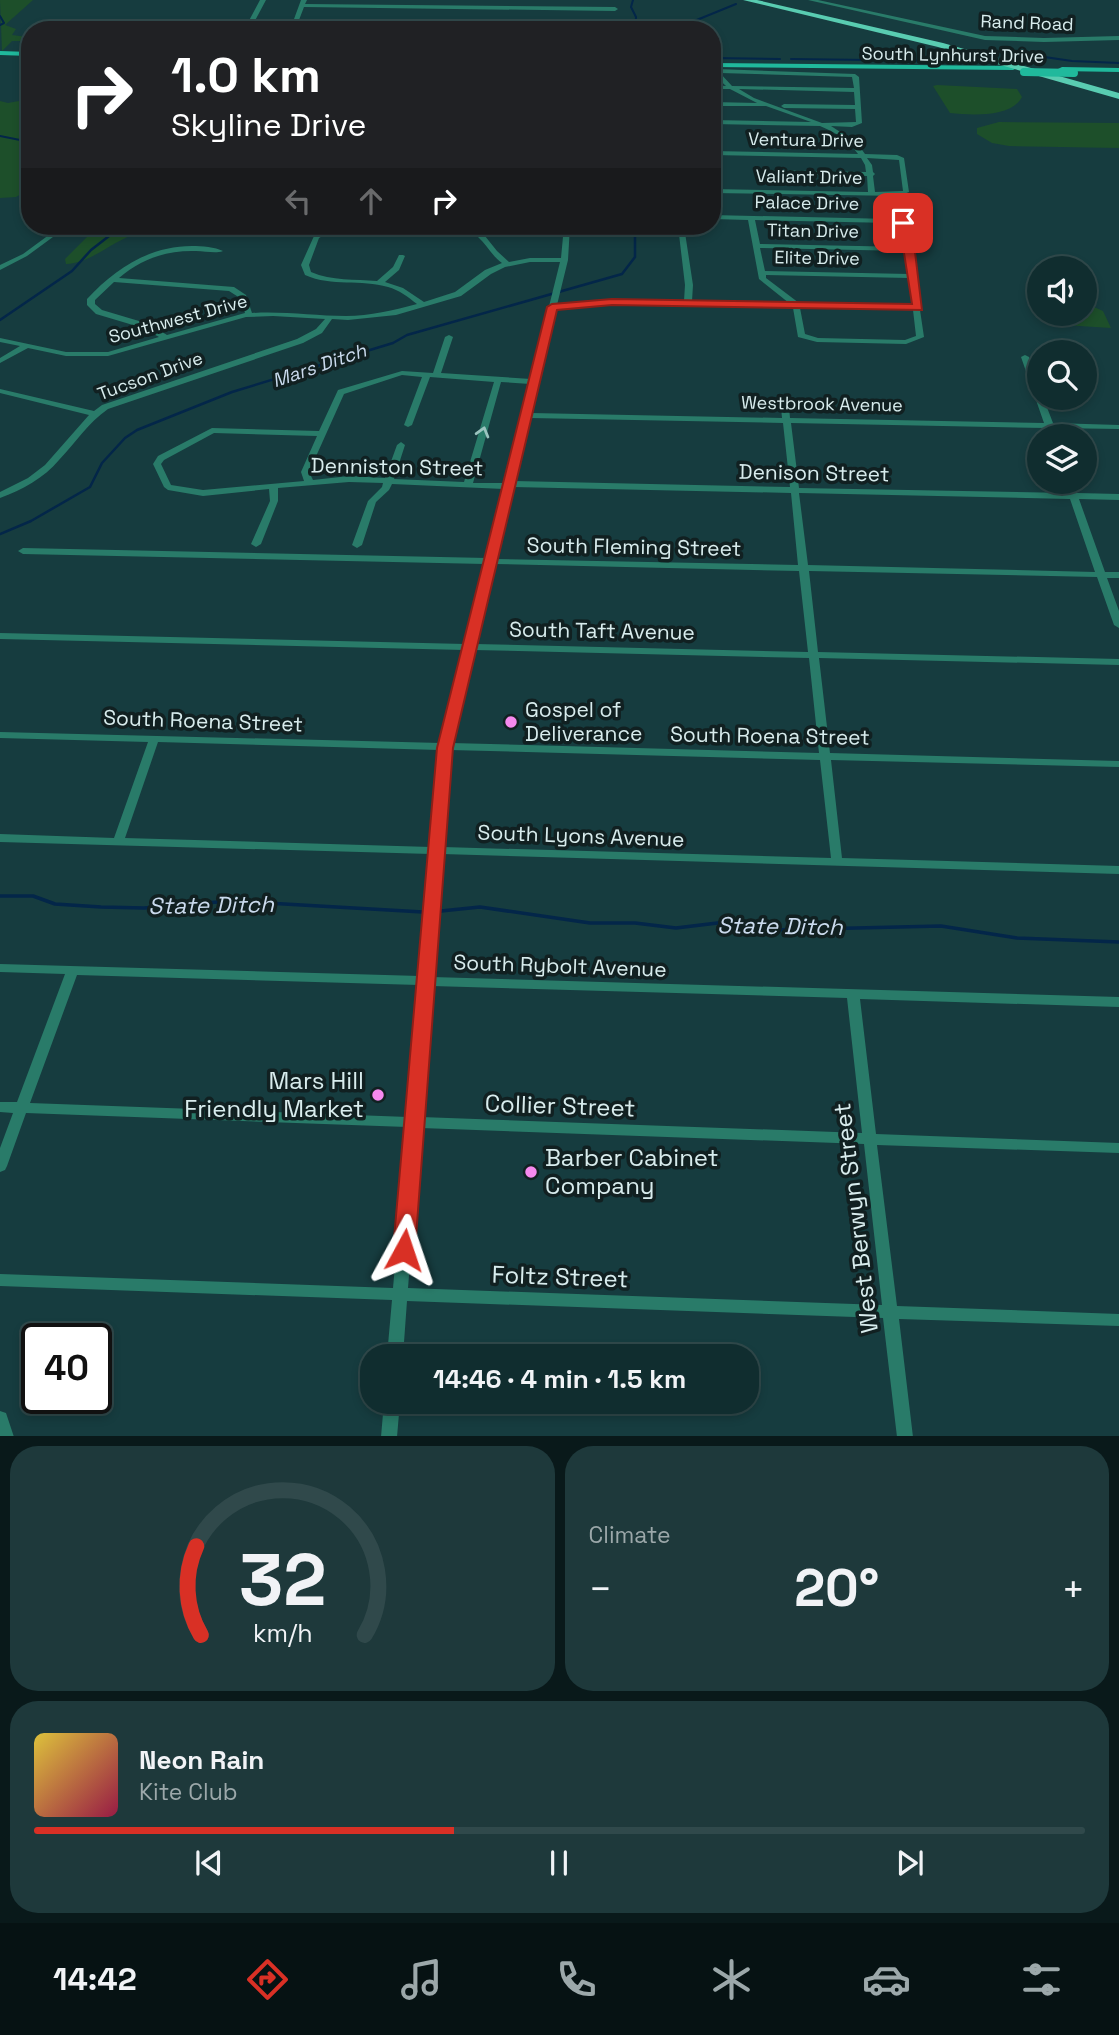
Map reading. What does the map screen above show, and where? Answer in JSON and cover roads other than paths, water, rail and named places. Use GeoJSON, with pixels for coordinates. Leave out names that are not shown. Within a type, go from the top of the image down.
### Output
{"type":"FeatureCollection","features":[{"type":"Feature","properties":{"kind":"highway"},"geometry":{"type":"LineString","coordinates":[[747,0],[940,45],[1119,96]]}},
{"type":"Feature","properties":{"kind":"highway"},"geometry":{"type":"LineString","coordinates":[[770,0],[941,40],[1119,89]]}},
{"type":"Feature","properties":{"kind":"main road"},"geometry":{"type":"LineString","coordinates":[[0,53],[21,54]]}},
{"type":"Feature","properties":{"kind":"main road","name":"South Lynhurst Drive"},"geometry":{"type":"LineString","coordinates":[[787,66],[1119,72]]}},
{"type":"Feature","properties":{"kind":"main road","name":"South Lynhurst Drive"},"geometry":{"type":"LineString","coordinates":[[721,70],[787,66],[1119,72]]}},
{"type":"Feature","properties":{"kind":"street"},"geometry":{"type":"LineString","coordinates":[[252,21],[263,0]]}},
{"type":"Feature","properties":{"kind":"street"},"geometry":{"type":"LineString","coordinates":[[471,0],[494,21]]}},
{"type":"Feature","properties":{"kind":"street"},"geometry":{"type":"LineString","coordinates":[[478,0],[479,8],[497,21]]}},
{"type":"Feature","properties":{"kind":"street"},"geometry":{"type":"LineString","coordinates":[[610,0],[618,21]]}},
{"type":"Feature","properties":{"kind":"street","name":"Rand Road"},"geometry":{"type":"LineString","coordinates":[[811,0],[985,38],[1119,38]]}},
{"type":"Feature","properties":{"kind":"street"},"geometry":{"type":"LineString","coordinates":[[296,21],[303,3],[615,9]]}},
{"type":"Feature","properties":{"kind":"street"},"geometry":{"type":"LineString","coordinates":[[721,70],[854,76],[859,123],[822,125],[721,122]]}},
{"type":"Feature","properties":{"kind":"street"},"geometry":{"type":"LineString","coordinates":[[721,77],[732,87],[771,106],[822,125],[851,142],[868,174],[868,194]]}},
{"type":"Feature","properties":{"kind":"street"},"geometry":{"type":"LineString","coordinates":[[721,82],[724,87],[762,105],[813,124],[860,155]]}},
{"type":"Feature","properties":{"kind":"street"},"geometry":{"type":"LineString","coordinates":[[724,87],[857,90]]}},
{"type":"Feature","properties":{"kind":"street"},"geometry":{"type":"LineString","coordinates":[[721,104],[859,107]]}},
{"type":"Feature","properties":{"kind":"street","name":"Ventura Drive"},"geometry":{"type":"LineString","coordinates":[[721,153],[899,157],[905,181],[904,194]]}},
{"type":"Feature","properties":{"kind":"street"},"geometry":{"type":"LineString","coordinates":[[761,154],[762,192]]}},
{"type":"Feature","properties":{"kind":"street"},"geometry":{"type":"LineString","coordinates":[[762,172],[868,174]]}},
{"type":"Feature","properties":{"kind":"street","name":"Valiant Drive"},"geometry":{"type":"LineString","coordinates":[[721,191],[904,194]]}},
{"type":"Feature","properties":{"kind":"street","name":"Palace Drive"},"geometry":{"type":"LineString","coordinates":[[721,217],[902,223],[906,226],[910,249]]}},
{"type":"Feature","properties":{"kind":"street"},"geometry":{"type":"LineString","coordinates":[[751,218],[765,281],[796,305],[799,332],[805,337],[917,340],[921,335],[910,249]]}},
{"type":"Feature","properties":{"kind":"street"},"geometry":{"type":"LineString","coordinates":[[0,268],[25,255],[53,235]]}},
{"type":"Feature","properties":{"kind":"street"},"geometry":{"type":"LineString","coordinates":[[319,235],[305,265],[306,270],[324,279],[379,283],[398,288],[424,305]]}},
{"type":"Feature","properties":{"kind":"street"},"geometry":{"type":"LineString","coordinates":[[482,235],[496,255],[508,264]]}},
{"type":"Feature","properties":{"kind":"street"},"geometry":{"type":"LineString","coordinates":[[396,1344],[445,748],[564,260],[566,235]]}},
{"type":"Feature","properties":{"kind":"street"},"geometry":{"type":"LineString","coordinates":[[682,235],[689,285],[688,301]]}},
{"type":"Feature","properties":{"kind":"street","name":"Titan Drive"},"geometry":{"type":"LineString","coordinates":[[757,246],[910,249]]}},
{"type":"Feature","properties":{"kind":"street"},"geometry":{"type":"LineString","coordinates":[[166,338],[146,326],[92,307],[92,298],[144,257],[159,251],[185,247],[219,251]]}},
{"type":"Feature","properties":{"kind":"street"},"geometry":{"type":"LineString","coordinates":[[379,283],[396,268],[401,256]]}},
{"type":"Feature","properties":{"kind":"street","name":"Southwest Drive"},"geometry":{"type":"LineString","coordinates":[[0,340],[66,354],[97,355],[119,352],[249,315],[376,316],[458,294],[489,271],[508,264],[533,260],[564,260]]}},
{"type":"Feature","properties":{"kind":"street","name":"Elite Drive"},"geometry":{"type":"LineString","coordinates":[[762,273],[913,276]]}},
{"type":"Feature","properties":{"kind":"street"},"geometry":{"type":"LineString","coordinates":[[115,280],[231,289],[242,295],[249,315]]}},
{"type":"Feature","properties":{"kind":"street"},"geometry":{"type":"LineString","coordinates":[[553,303],[688,301],[918,308]]}},
{"type":"Feature","properties":{"kind":"street","name":"Tucson Drive"},"geometry":{"type":"LineString","coordinates":[[0,495],[25,484],[48,467],[95,414],[127,398],[300,341],[319,331],[330,317]]}},
{"type":"Feature","properties":{"kind":"street"},"geometry":{"type":"LineString","coordinates":[[408,425],[435,374],[449,337]]}},
{"type":"Feature","properties":{"kind":"street"},"geometry":{"type":"LineString","coordinates":[[0,361],[26,346]]}},
{"type":"Feature","properties":{"kind":"street"},"geometry":{"type":"LineString","coordinates":[[1026,358],[1049,424]]}},
{"type":"Feature","properties":{"kind":"street"},"geometry":{"type":"LineString","coordinates":[[309,481],[305,472],[341,391],[395,373],[435,374],[451,371],[535,378]]}},
{"type":"Feature","properties":{"kind":"street"},"geometry":{"type":"LineString","coordinates":[[435,374],[448,378],[498,380],[535,378]]}},
{"type":"Feature","properties":{"kind":"street"},"geometry":{"type":"LineString","coordinates":[[468,485],[498,380]]}},
{"type":"Feature","properties":{"kind":"street"},"geometry":{"type":"LineString","coordinates":[[0,391],[95,414]]}},
{"type":"Feature","properties":{"kind":"street"},"geometry":{"type":"LineString","coordinates":[[784,397],[838,862]]}},
{"type":"Feature","properties":{"kind":"street","name":"Westbrook Avenue"},"geometry":{"type":"LineString","coordinates":[[525,415],[1027,424]]}},
{"type":"Feature","properties":{"kind":"street","name":"Westbrook Avenue"},"geometry":{"type":"LineString","coordinates":[[1097,426],[1119,426]]}},
{"type":"Feature","properties":{"kind":"street","name":"Denniston Street"},"geometry":{"type":"LineString","coordinates":[[322,434],[212,430],[158,460],[158,465],[168,487],[203,493],[309,481],[509,485]]}},
{"type":"Feature","properties":{"kind":"street"},"geometry":{"type":"LineString","coordinates":[[357,545],[372,501],[384,491],[401,445]]}},
{"type":"Feature","properties":{"kind":"street","name":"Denison Street"},"geometry":{"type":"LineString","coordinates":[[509,485],[1119,497]]}},
{"type":"Feature","properties":{"kind":"street"},"geometry":{"type":"LineString","coordinates":[[256,544],[274,501],[273,486]]}},
{"type":"Feature","properties":{"kind":"street"},"geometry":{"type":"LineString","coordinates":[[1074,496],[1119,625]]}},
{"type":"Feature","properties":{"kind":"street","name":"South Fleming Street"},"geometry":{"type":"LineString","coordinates":[[23,551],[1119,575]]}},
{"type":"Feature","properties":{"kind":"street","name":"South Taft Avenue"},"geometry":{"type":"LineString","coordinates":[[0,636],[1119,662]]}},
{"type":"Feature","properties":{"kind":"street","name":"South Roena Street"},"geometry":{"type":"LineString","coordinates":[[0,735],[1119,764]]}},
{"type":"Feature","properties":{"kind":"street"},"geometry":{"type":"LineString","coordinates":[[118,842],[154,739]]}},
{"type":"Feature","properties":{"kind":"street","name":"South Lyons Avenue"},"geometry":{"type":"LineString","coordinates":[[0,838],[1119,870]]}},
{"type":"Feature","properties":{"kind":"street","name":"South Rybolt Avenue"},"geometry":{"type":"LineString","coordinates":[[0,968],[1119,1002]]}},
{"type":"Feature","properties":{"kind":"street"},"geometry":{"type":"LineString","coordinates":[[0,1166],[73,970]]}},
{"type":"Feature","properties":{"kind":"street","name":"West Berwyn Street"},"geometry":{"type":"LineString","coordinates":[[853,995],[905,1436]]}},
{"type":"Feature","properties":{"kind":"street","name":"Collier Street"},"geometry":{"type":"LineString","coordinates":[[0,1107],[1119,1148]]}},
{"type":"Feature","properties":{"kind":"street","name":"Foltz Street"},"geometry":{"type":"LineString","coordinates":[[0,1280],[1119,1320]]}},
{"type":"Feature","properties":{"kind":"street"},"geometry":{"type":"LineString","coordinates":[[389,1436],[391,1414]]}},
{"type":"Feature","properties":{"kind":"street"},"geometry":{"type":"LineString","coordinates":[[0,1418],[6,1436]]}},
{"type":"Feature","properties":{"kind":"waterway"},"geometry":{"type":"LineString","coordinates":[[633,0],[631,7],[636,21]]}},
{"type":"Feature","properties":{"kind":"waterway","name":"Mars Ditch"},"geometry":{"type":"LineString","coordinates":[[694,21],[736,4]]}},
{"type":"Feature","properties":{"kind":"waterway"},"geometry":{"type":"LineString","coordinates":[[0,16],[4,23],[0,25]]}},
{"type":"Feature","properties":{"kind":"waterway"},"geometry":{"type":"LineString","coordinates":[[1010,52],[1072,61],[1119,63]]}},
{"type":"Feature","properties":{"kind":"waterway"},"geometry":{"type":"LineString","coordinates":[[721,58],[780,59]]}},
{"type":"Feature","properties":{"kind":"waterway"},"geometry":{"type":"LineString","coordinates":[[791,59],[946,61],[967,58]]}},
{"type":"Feature","properties":{"kind":"waterway"},"geometry":{"type":"LineString","coordinates":[[0,136],[21,140]]}},
{"type":"Feature","properties":{"kind":"waterway"},"geometry":{"type":"LineString","coordinates":[[0,320],[72,271],[91,250],[110,235]]}},
{"type":"Feature","properties":{"kind":"waterway","name":"Mars Ditch"},"geometry":{"type":"LineString","coordinates":[[0,534],[31,521],[90,487],[102,463],[125,438],[137,430],[232,392],[393,343],[407,335],[622,274],[635,257],[635,235]]}},
{"type":"Feature","properties":{"kind":"waterway","name":"State Ditch"},"geometry":{"type":"LineString","coordinates":[[0,896],[33,896],[55,904],[101,907],[144,908],[230,901],[423,912]]}},
{"type":"Feature","properties":{"kind":"waterway","name":"State Ditch"},"geometry":{"type":"LineString","coordinates":[[441,911],[480,907],[590,923],[635,923],[676,928],[734,921],[771,930],[941,926],[1017,938],[1119,942]]}},
{"type":"Feature","properties":{"kind":"place","name":"Gospel of Deliverance"},"geometry":{"type":"Point","coordinates":[511,722]}},
{"type":"Feature","properties":{"kind":"place","name":"Mars Hill Friendly Market"},"geometry":{"type":"Point","coordinates":[378,1095]}},
{"type":"Feature","properties":{"kind":"place","name":"Barber Cabinet Company"},"geometry":{"type":"Point","coordinates":[531,1172]}}]}
